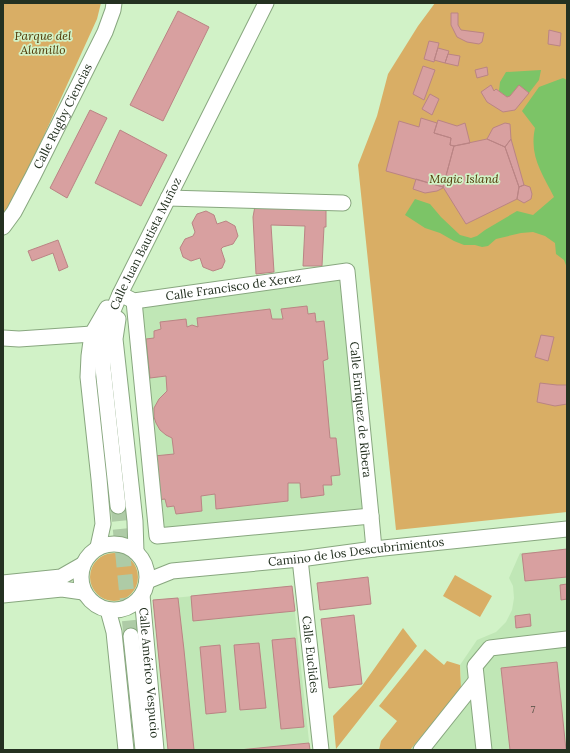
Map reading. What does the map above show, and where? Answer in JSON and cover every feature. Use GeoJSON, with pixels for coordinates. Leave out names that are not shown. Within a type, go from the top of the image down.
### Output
{"type":"FeatureCollection","features":[{"type":"Feature","properties":{"kind":"street","name":"Calle Rugby Ciencias"},"geometry":{"type":"LineString","coordinates":[[3,227],[14,212],[34,176],[105,32],[114,3]]}},
{"type":"Feature","properties":{"kind":"street","name":"Calle Juan Bautista Muñoz"},"geometry":{"type":"LineString","coordinates":[[136,552],[135,521],[115,339],[118,318],[123,299],[168,198],[266,3]]}},
{"type":"Feature","properties":{"kind":"street"},"geometry":{"type":"LineString","coordinates":[[168,198],[343,203]]}},
{"type":"Feature","properties":{"kind":"street","name":"Calle Francisco de Xerez"},"geometry":{"type":"LineString","coordinates":[[123,299],[347,271]]}},
{"type":"Feature","properties":{"kind":"street","name":"Calle Enríquez de Ribera"},"geometry":{"type":"LineString","coordinates":[[347,271],[374,550]]}},
{"type":"Feature","properties":{"kind":"street"},"geometry":{"type":"LineString","coordinates":[[98,548],[103,524],[88,377],[89,356],[92,334],[106,309],[123,299]]}},
{"type":"Feature","properties":{"kind":"street"},"geometry":{"type":"LineString","coordinates":[[118,506],[103,368],[103,350],[109,320],[123,299]]}},
{"type":"Feature","properties":{"kind":"street"},"geometry":{"type":"LineString","coordinates":[[123,299],[157,536],[371,516]]}},
{"type":"Feature","properties":{"kind":"street"},"geometry":{"type":"LineString","coordinates":[[3,329],[19,339]]}},
{"type":"Feature","properties":{"kind":"street"},"geometry":{"type":"LineString","coordinates":[[3,338],[19,339],[92,334]]}},
{"type":"Feature","properties":{"kind":"street","name":"Camino de los Descubrimientos"},"geometry":{"type":"LineString","coordinates":[[147,580],[172,571],[300,559],[567,529]]}},
{"type":"Feature","properties":{"kind":"street"},"geometry":{"type":"LineString","coordinates":[[108,544],[118,544],[128,547],[136,552],[143,560],[147,570],[147,580],[146,588],[133,605],[121,610],[108,610],[98,607],[89,600],[83,592],[80,579],[82,565],[91,552],[108,544]]}},
{"type":"Feature","properties":{"kind":"street","name":"Calle Euclides"},"geometry":{"type":"LineString","coordinates":[[300,559],[321,750]]}},
{"type":"Feature","properties":{"kind":"street"},"geometry":{"type":"LineString","coordinates":[[3,582],[61,576],[82,565]]}},
{"type":"Feature","properties":{"kind":"street"},"geometry":{"type":"LineString","coordinates":[[3,595],[62,589],[83,592]]}},
{"type":"Feature","properties":{"kind":"street","name":"Calle Américo Vespucio"},"geometry":{"type":"LineString","coordinates":[[142,595],[156,750]]}},
{"type":"Feature","properties":{"kind":"street"},"geometry":{"type":"LineString","coordinates":[[108,610],[114,632],[126,750]]}},
{"type":"Feature","properties":{"kind":"street"},"geometry":{"type":"LineString","coordinates":[[131,636],[143,750]]}},
{"type":"Feature","properties":{"kind":"street"},"geometry":{"type":"LineString","coordinates":[[484,750],[475,666],[490,648],[567,639]]}},
{"type":"Feature","properties":{"kind":"street"},"geometry":{"type":"LineString","coordinates":[[421,750],[476,681]]}},
{"type":"Feature","properties":{"kind":"shaded area"},"geometry":{"type":"Polygon","coordinates":[[[541,70],[539,80],[529,93],[519,85],[510,96],[507,97],[499,91],[500,82],[506,72],[541,70]]]}},
{"type":"Feature","properties":{"kind":"shaded area"},"geometry":{"type":"Polygon","coordinates":[[[563,78],[567,80],[567,268],[564,260],[556,254],[555,243],[545,236],[533,232],[521,233],[496,239],[488,246],[482,247],[475,245],[464,245],[440,233],[425,228],[405,215],[415,199],[430,204],[460,235],[471,238],[477,236],[517,211],[533,215],[554,197],[541,172],[535,156],[535,128],[522,111],[539,87],[563,78]]]}},
{"type":"Feature","properties":{"kind":"shaded area"},"geometry":{"type":"Polygon","coordinates":[[[347,271],[371,516],[157,536],[134,304],[347,271]]]}},
{"type":"Feature","properties":{"kind":"shaded area"},"geometry":{"type":"Polygon","coordinates":[[[567,550],[567,750],[410,750],[460,689],[460,665],[477,640],[496,632],[506,622],[512,610],[514,598],[513,586],[509,578],[520,553],[567,550]]]}},
{"type":"Feature","properties":{"kind":"shaded area"},"geometry":{"type":"Polygon","coordinates":[[[292,586],[310,750],[169,750],[153,600],[292,586]]]}},
{"type":"Feature","properties":{"kind":"green space","name":"Parque del Alamillo"},"geometry":{"type":"Polygon","coordinates":[[[3,3],[101,3],[97,19],[26,175],[3,217],[3,3]]]}},
{"type":"Feature","properties":{"kind":"green space","name":"Magic Island"},"geometry":{"type":"Polygon","coordinates":[[[435,3],[567,3],[567,512],[396,530],[358,165],[377,116],[388,74],[418,26],[435,3]]]}},
{"type":"Feature","properties":{"kind":"green space"},"geometry":{"type":"Polygon","coordinates":[[[114,553],[123,555],[131,560],[136,568],[138,577],[136,586],[131,594],[123,599],[114,601],[105,599],[97,594],[92,586],[90,577],[92,568],[97,560],[105,555],[114,553]]]}},
{"type":"Feature","properties":{"kind":"green space"},"geometry":{"type":"Polygon","coordinates":[[[455,575],[492,596],[480,617],[443,596],[455,575]]]}},
{"type":"Feature","properties":{"kind":"green space"},"geometry":{"type":"Polygon","coordinates":[[[403,628],[417,646],[336,749],[333,716],[362,686],[403,628]]]}},
{"type":"Feature","properties":{"kind":"green space"},"geometry":{"type":"Polygon","coordinates":[[[425,649],[444,665],[447,661],[460,665],[461,689],[410,750],[379,750],[381,741],[397,721],[379,706],[425,649]]]}},
{"type":"Feature","properties":{"kind":"building"},"geometry":{"type":"Polygon","coordinates":[[[178,11],[209,27],[163,121],[130,105],[178,11]]]}},
{"type":"Feature","properties":{"kind":"building"},"geometry":{"type":"Polygon","coordinates":[[[451,13],[458,13],[458,25],[461,30],[484,33],[482,42],[479,44],[467,42],[457,37],[451,25],[451,13]]]}},
{"type":"Feature","properties":{"kind":"building"},"geometry":{"type":"Polygon","coordinates":[[[549,30],[561,33],[560,46],[548,44],[549,30]]]}},
{"type":"Feature","properties":{"kind":"building"},"geometry":{"type":"Polygon","coordinates":[[[429,41],[439,43],[434,62],[424,59],[429,41]]]}},
{"type":"Feature","properties":{"kind":"building"},"geometry":{"type":"Polygon","coordinates":[[[438,48],[449,51],[445,63],[434,60],[438,48]]]}},
{"type":"Feature","properties":{"kind":"building"},"geometry":{"type":"Polygon","coordinates":[[[448,54],[460,56],[458,66],[445,63],[448,54]]]}},
{"type":"Feature","properties":{"kind":"building"},"geometry":{"type":"Polygon","coordinates":[[[423,66],[435,70],[424,100],[413,94],[423,66]]]}},
{"type":"Feature","properties":{"kind":"building"},"geometry":{"type":"Polygon","coordinates":[[[487,67],[488,75],[477,78],[475,70],[487,67]]]}},
{"type":"Feature","properties":{"kind":"building"},"geometry":{"type":"Polygon","coordinates":[[[491,85],[494,91],[496,89],[507,97],[510,96],[519,85],[529,93],[515,110],[503,112],[487,102],[481,92],[491,85]]]}},
{"type":"Feature","properties":{"kind":"building"},"geometry":{"type":"Polygon","coordinates":[[[430,94],[439,99],[432,115],[422,109],[430,94]]]}},
{"type":"Feature","properties":{"kind":"building"},"geometry":{"type":"Polygon","coordinates":[[[90,110],[107,118],[67,198],[50,188],[90,110]]]}},
{"type":"Feature","properties":{"kind":"building"},"geometry":{"type":"Polygon","coordinates":[[[421,118],[437,123],[434,133],[451,138],[450,145],[454,146],[443,187],[386,171],[399,121],[419,127],[421,118]]]}},
{"type":"Feature","properties":{"kind":"building"},"geometry":{"type":"Polygon","coordinates":[[[438,120],[457,126],[465,123],[470,143],[454,146],[450,145],[451,138],[434,133],[438,120]]]}},
{"type":"Feature","properties":{"kind":"building"},"geometry":{"type":"Polygon","coordinates":[[[505,123],[510,124],[511,139],[505,147],[487,139],[493,128],[505,123]]]}},
{"type":"Feature","properties":{"kind":"building"},"geometry":{"type":"Polygon","coordinates":[[[120,130],[167,155],[141,206],[95,183],[120,130]]]}},
{"type":"Feature","properties":{"kind":"building"},"geometry":{"type":"Polygon","coordinates":[[[487,139],[505,147],[519,187],[517,199],[466,224],[443,187],[454,146],[487,139]]]}},
{"type":"Feature","properties":{"kind":"building"},"geometry":{"type":"Polygon","coordinates":[[[511,139],[524,185],[519,187],[505,147],[511,139]]]}},
{"type":"Feature","properties":{"kind":"building"},"geometry":{"type":"Polygon","coordinates":[[[416,179],[443,188],[437,191],[425,193],[413,189],[416,179]]]}},
{"type":"Feature","properties":{"kind":"building"},"geometry":{"type":"Polygon","coordinates":[[[524,185],[530,187],[532,194],[531,199],[524,203],[517,199],[519,187],[524,185]]]}},
{"type":"Feature","properties":{"kind":"building"},"geometry":{"type":"Polygon","coordinates":[[[255,206],[326,209],[326,227],[324,227],[322,266],[303,266],[305,226],[271,225],[274,272],[256,274],[253,217],[255,206]]]}},
{"type":"Feature","properties":{"kind":"building"},"geometry":{"type":"Polygon","coordinates":[[[206,211],[214,215],[217,224],[226,221],[235,226],[238,236],[233,244],[221,249],[225,261],[222,268],[213,271],[203,267],[200,258],[191,261],[183,257],[180,248],[185,239],[193,236],[195,232],[192,223],[197,214],[206,211]]]}},
{"type":"Feature","properties":{"kind":"building"},"geometry":{"type":"Polygon","coordinates":[[[58,240],[68,267],[59,271],[53,253],[32,261],[28,251],[58,240]]]}},
{"type":"Feature","properties":{"kind":"building"},"geometry":{"type":"Polygon","coordinates":[[[307,306],[308,314],[315,313],[316,322],[324,321],[328,359],[323,361],[330,438],[336,438],[340,475],[331,476],[332,485],[323,485],[324,495],[301,498],[300,483],[288,483],[288,501],[216,509],[215,494],[201,496],[202,511],[176,514],[174,506],[167,507],[165,499],[157,500],[154,456],[174,454],[172,438],[160,430],[154,417],[154,408],[159,399],[167,391],[166,376],[150,378],[146,339],[154,338],[154,331],[161,329],[160,322],[186,319],[187,327],[192,325],[198,327],[197,318],[270,309],[272,319],[283,319],[281,309],[307,306]]]}},
{"type":"Feature","properties":{"kind":"building"},"geometry":{"type":"Polygon","coordinates":[[[541,335],[554,337],[548,361],[535,357],[541,335]]]}},
{"type":"Feature","properties":{"kind":"building"},"geometry":{"type":"Polygon","coordinates":[[[540,383],[567,385],[567,404],[555,406],[537,402],[540,383]]]}},
{"type":"Feature","properties":{"kind":"building"},"geometry":{"type":"Polygon","coordinates":[[[567,549],[567,577],[525,581],[522,554],[567,549]]]}},
{"type":"Feature","properties":{"kind":"building"},"geometry":{"type":"Polygon","coordinates":[[[368,577],[371,604],[320,610],[317,583],[368,577]]]}},
{"type":"Feature","properties":{"kind":"building"},"geometry":{"type":"Polygon","coordinates":[[[567,584],[567,599],[561,600],[560,585],[567,584]]]}},
{"type":"Feature","properties":{"kind":"building"},"geometry":{"type":"Polygon","coordinates":[[[292,586],[295,611],[193,621],[191,596],[292,586]]]}},
{"type":"Feature","properties":{"kind":"building"},"geometry":{"type":"Polygon","coordinates":[[[178,598],[194,750],[168,750],[153,600],[178,598]]]}},
{"type":"Feature","properties":{"kind":"building"},"geometry":{"type":"Polygon","coordinates":[[[530,614],[531,626],[516,628],[515,616],[530,614]]]}},
{"type":"Feature","properties":{"kind":"building"},"geometry":{"type":"Polygon","coordinates":[[[354,615],[362,684],[329,688],[321,619],[354,615]]]}},
{"type":"Feature","properties":{"kind":"building"},"geometry":{"type":"Polygon","coordinates":[[[295,638],[304,727],[281,729],[272,640],[295,638]]]}},
{"type":"Feature","properties":{"kind":"building"},"geometry":{"type":"Polygon","coordinates":[[[259,643],[266,708],[240,710],[234,645],[259,643]]]}},
{"type":"Feature","properties":{"kind":"building"},"geometry":{"type":"Polygon","coordinates":[[[220,645],[226,712],[206,714],[200,647],[220,645]]]}},
{"type":"Feature","properties":{"kind":"building"},"geometry":{"type":"Polygon","coordinates":[[[557,662],[566,750],[510,750],[501,668],[557,662]]]}},
{"type":"Feature","properties":{"kind":"building"},"geometry":{"type":"Polygon","coordinates":[[[309,743],[310,750],[239,750],[309,743]]]}},
{"type":"Feature","properties":{"kind":"tunnel"},"geometry":{"type":"LineString","coordinates":[[118,506],[131,636]]}}]}
